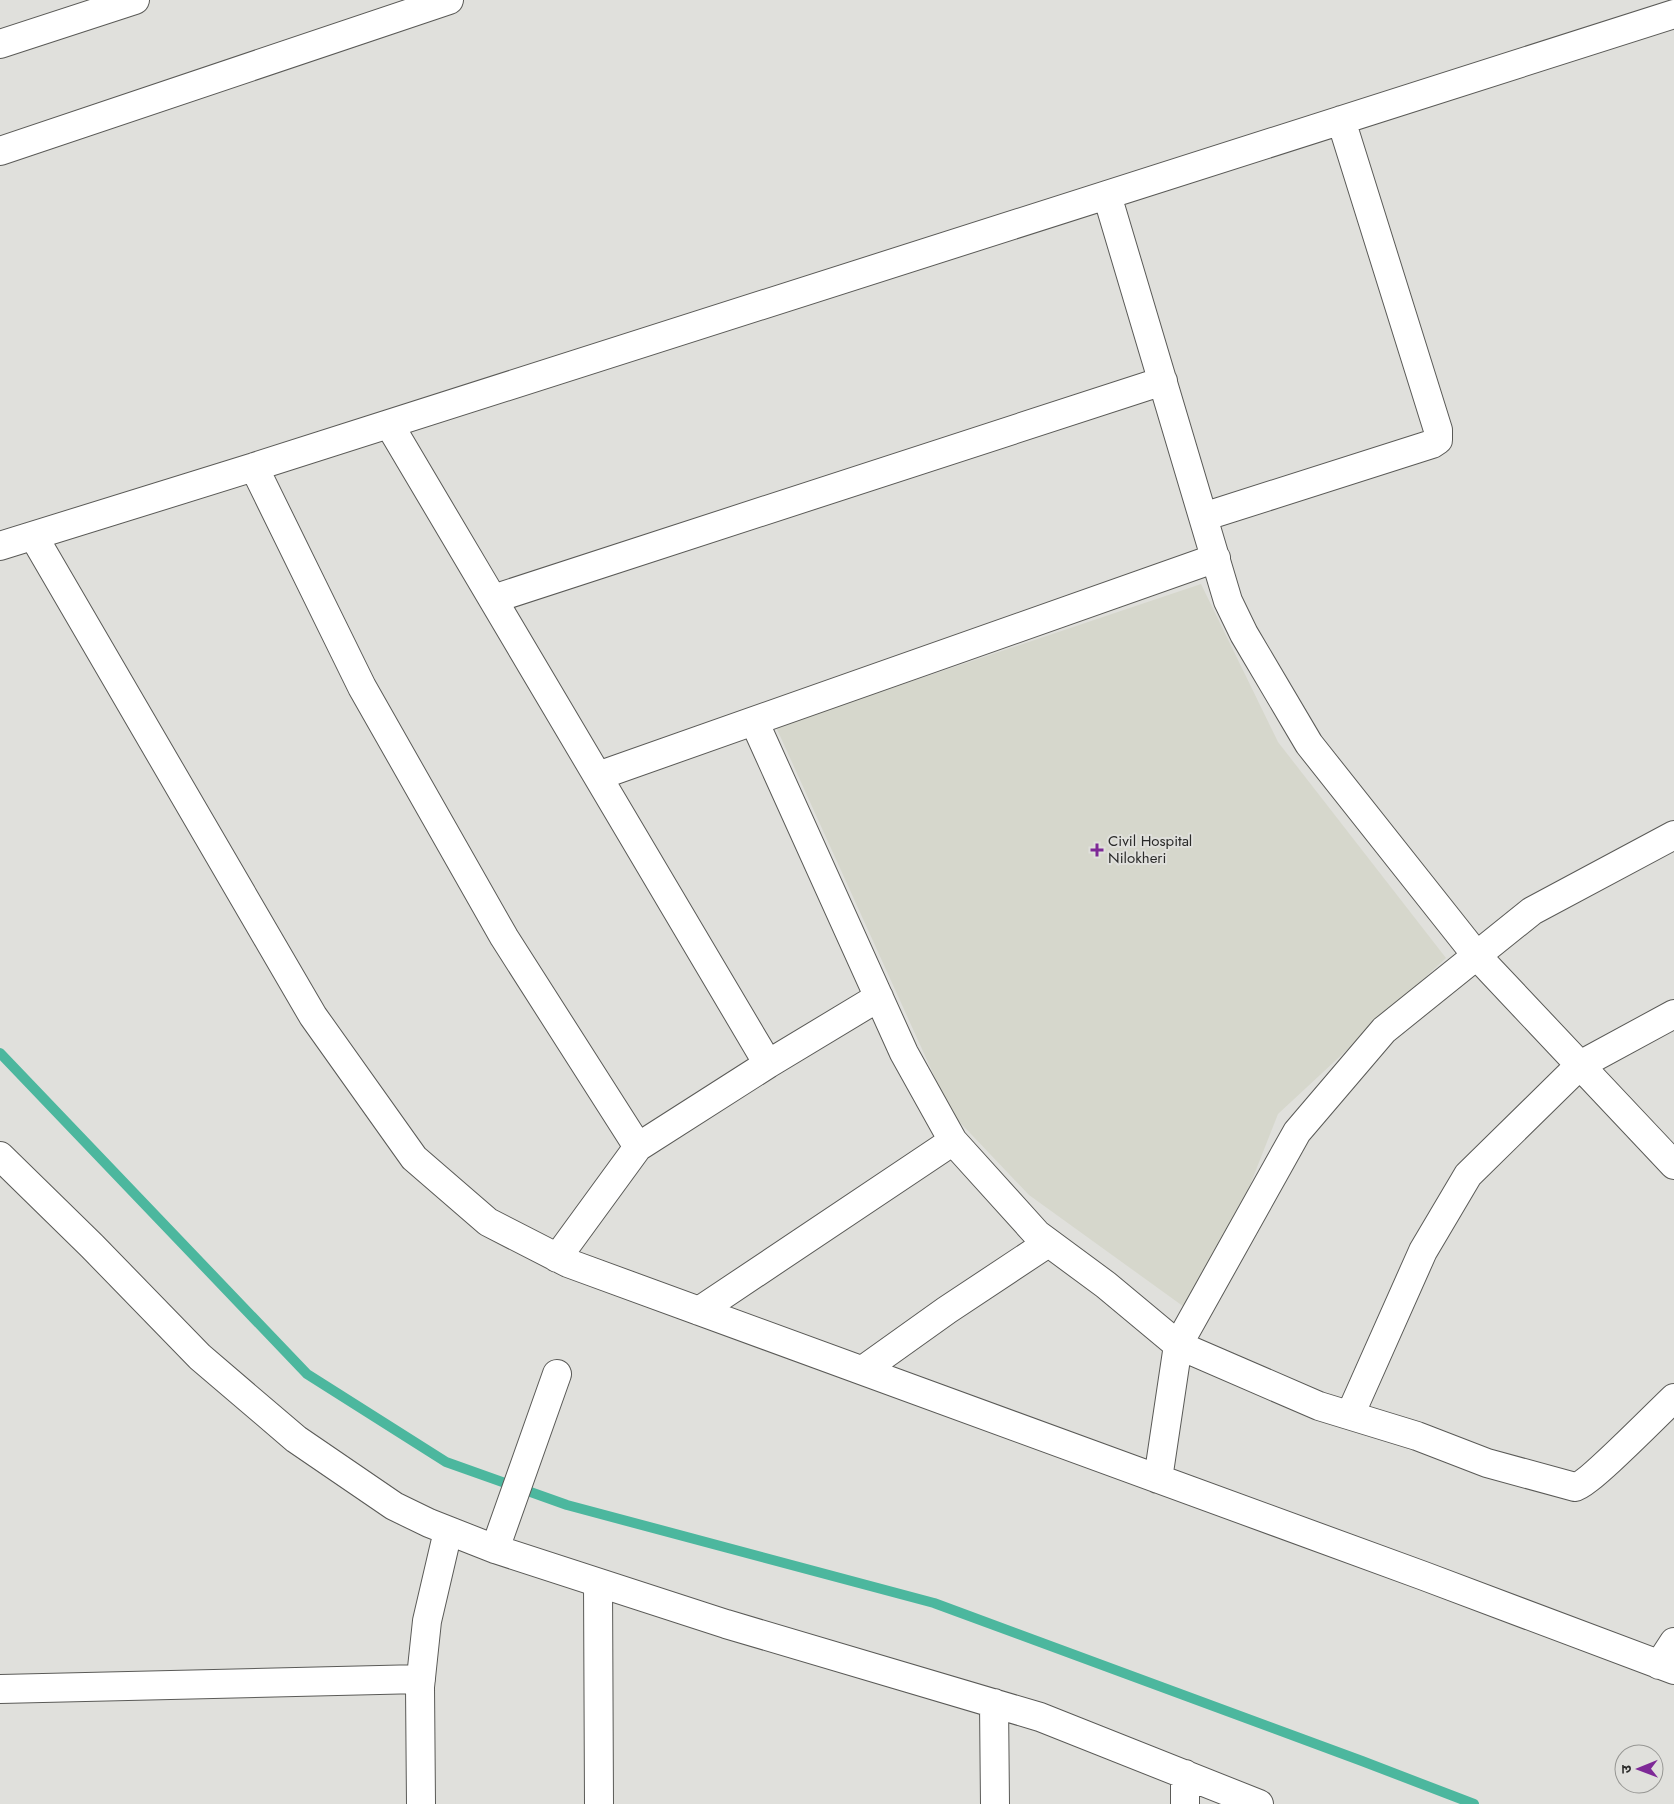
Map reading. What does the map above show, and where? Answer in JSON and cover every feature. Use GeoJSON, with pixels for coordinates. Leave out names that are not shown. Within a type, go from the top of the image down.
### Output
{"type":"FeatureCollection","features":[{"type":"Feature","properties":{"kind":"main road"},"geometry":{"type":"LineString","coordinates":[[0,44],[135,0]]}},
{"type":"Feature","properties":{"kind":"main road"},"geometry":{"type":"LineString","coordinates":[[0,151],[449,0]]}},
{"type":"Feature","properties":{"kind":"main road"},"geometry":{"type":"LineString","coordinates":[[0,546],[34,537],[1674,14]]}},
{"type":"Feature","properties":{"kind":"main road"},"geometry":{"type":"LineString","coordinates":[[1203,517],[1432,444],[1438,440],[1438,430],[1341,120]]}},
{"type":"Feature","properties":{"kind":"main road"},"geometry":{"type":"LineString","coordinates":[[1107,195],[1228,601],[1244,634],[1309,744],[1477,956],[1674,1165]]}},
{"type":"Feature","properties":{"kind":"main road"},"geometry":{"type":"LineString","coordinates":[[493,599],[1163,381]]}},
{"type":"Feature","properties":{"kind":"main road"},"geometry":{"type":"LineString","coordinates":[[389,424],[768,1064]]}},
{"type":"Feature","properties":{"kind":"main road"},"geometry":{"type":"LineString","coordinates":[[254,467],[362,686],[504,937],[638,1147]]}},
{"type":"Feature","properties":{"kind":"main road"},"geometry":{"type":"LineString","coordinates":[[34,537],[313,1016],[414,1158],[488,1222],[558,1258],[1424,1576],[1666,1668],[1674,1642]]}},
{"type":"Feature","properties":{"kind":"main road"},"geometry":{"type":"LineString","coordinates":[[598,776],[1216,558]]}},
{"type":"Feature","properties":{"kind":"main road"},"geometry":{"type":"LineString","coordinates":[[754,721],[904,1053],[952,1141],[1037,1234],[1106,1285],[1178,1345],[1291,1394],[1350,1416],[1416,1436],[1487,1462],[1575,1488],[1579,1487],[1596,1473],[1674,1398]]}},
{"type":"Feature","properties":{"kind":"main road"},"geometry":{"type":"LineString","coordinates":[[1158,1479],[1178,1345],[1297,1132],[1384,1030],[1532,911],[1674,835]]}},
{"type":"Feature","properties":{"kind":"main road"},"geometry":{"type":"LineString","coordinates":[[558,1258],[638,1147],[768,1064],[879,997]]}},
{"type":"Feature","properties":{"kind":"main road"},"geometry":{"type":"LineString","coordinates":[[1350,1416],[1423,1251],[1468,1174],[1580,1065],[1674,1014]]}},
{"type":"Feature","properties":{"kind":"main road"},"geometry":{"type":"LineString","coordinates":[[699,1311],[952,1141]]}},
{"type":"Feature","properties":{"kind":"main road"},"geometry":{"type":"LineString","coordinates":[[0,1156],[92,1246],[200,1357],[296,1439],[394,1506],[448,1531],[495,1549],[598,1583],[726,1624],[1040,1717],[1259,1804]]}},
{"type":"Feature","properties":{"kind":"main road"},"geometry":{"type":"LineString","coordinates":[[863,1370],[947,1310],[1048,1242]]}},
{"type":"Feature","properties":{"kind":"main road"},"geometry":{"type":"LineString","coordinates":[[495,1549],[557,1374]]}},
{"type":"Feature","properties":{"kind":"main road"},"geometry":{"type":"LineString","coordinates":[[421,1804],[421,1679],[427,1621],[448,1531]]}},
{"type":"Feature","properties":{"kind":"main road"},"geometry":{"type":"LineString","coordinates":[[598,1583],[599,1804]]}},
{"type":"Feature","properties":{"kind":"main road"},"geometry":{"type":"LineString","coordinates":[[0,1689],[421,1679]]}},
{"type":"Feature","properties":{"kind":"main road"},"geometry":{"type":"LineString","coordinates":[[994,1703],[995,1804]]}},
{"type":"Feature","properties":{"kind":"main road"},"geometry":{"type":"LineString","coordinates":[[1185,1774],[1185,1804]]}},
{"type":"Feature","properties":{"kind":"shaded area","name":"Civil Hospital Nilokheri"},"geometry":{"type":"Polygon","coordinates":[[[1201,584],[1278,742],[1446,958],[1278,1114],[1198,1317],[1029,1195],[951,1113],[776,727],[1201,584]]]}},
{"type":"Feature","properties":{"kind":"waterway"},"geometry":{"type":"LineString","coordinates":[[0,1053],[307,1374],[446,1462],[567,1505],[934,1603],[1474,1804]]}},
{"type":"Feature","properties":{"kind":"place","name":"Civil Hospital Nilokheri"},"geometry":{"type":"Point","coordinates":[1097,850]}}]}
